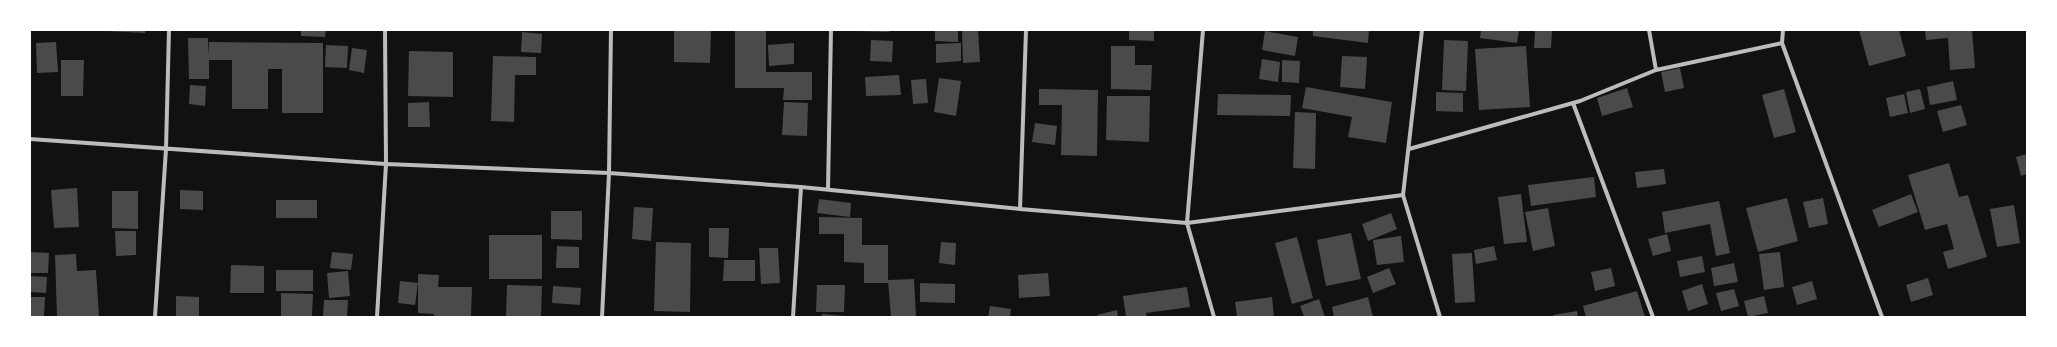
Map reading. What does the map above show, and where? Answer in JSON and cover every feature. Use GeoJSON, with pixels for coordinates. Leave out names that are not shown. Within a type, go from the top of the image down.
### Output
{"type":"FeatureCollection","features":[{"type":"Feature","properties":{"kind":"street"},"geometry":{"type":"LineString","coordinates":[[155,317],[166,149],[169,30]]}},
{"type":"Feature","properties":{"kind":"street"},"geometry":{"type":"LineString","coordinates":[[376,317],[386,164],[385,30]]}},
{"type":"Feature","properties":{"kind":"street"},"geometry":{"type":"LineString","coordinates":[[602,317],[609,173],[611,30]]}},
{"type":"Feature","properties":{"kind":"street"},"geometry":{"type":"LineString","coordinates":[[828,189],[831,30]]}},
{"type":"Feature","properties":{"kind":"street"},"geometry":{"type":"LineString","coordinates":[[1020,209],[1026,30]]}},
{"type":"Feature","properties":{"kind":"street"},"geometry":{"type":"LineString","coordinates":[[1203,30],[1187,223],[1214,317]]}},
{"type":"Feature","properties":{"kind":"street"},"geometry":{"type":"LineString","coordinates":[[1422,30],[1403,195],[1440,317]]}},
{"type":"Feature","properties":{"kind":"street"},"geometry":{"type":"LineString","coordinates":[[1649,30],[1656,70]]}},
{"type":"Feature","properties":{"kind":"street"},"geometry":{"type":"LineString","coordinates":[[1783,30],[1782,44],[1882,317]]}},
{"type":"Feature","properties":{"kind":"street"},"geometry":{"type":"LineString","coordinates":[[1409,148],[1573,103],[1656,70],[1782,44]]}},
{"type":"Feature","properties":{"kind":"street"},"geometry":{"type":"LineString","coordinates":[[1573,103],[1653,317]]}},
{"type":"Feature","properties":{"kind":"street"},"geometry":{"type":"LineString","coordinates":[[30,139],[386,164],[609,173],[828,189],[1020,209],[1187,223],[1403,195]]}},
{"type":"Feature","properties":{"kind":"street"},"geometry":{"type":"LineString","coordinates":[[793,317],[800,187]]}},
{"type":"Feature","properties":{"kind":"building"},"geometry":{"type":"Polygon","coordinates":[[[86,30],[145,30],[145,33],[86,30]]]}},
{"type":"Feature","properties":{"kind":"building"},"geometry":{"type":"Polygon","coordinates":[[[301,30],[326,30],[325,37],[301,36],[301,30]]]}},
{"type":"Feature","properties":{"kind":"building"},"geometry":{"type":"Polygon","coordinates":[[[674,30],[711,30],[710,63],[674,62],[674,30]]]}},
{"type":"Feature","properties":{"kind":"building"},"geometry":{"type":"Polygon","coordinates":[[[735,30],[766,30],[766,72],[812,72],[812,100],[783,100],[784,88],[735,88],[735,30]]]}},
{"type":"Feature","properties":{"kind":"building"},"geometry":{"type":"Polygon","coordinates":[[[889,30],[889,32],[858,31],[889,30]]]}},
{"type":"Feature","properties":{"kind":"building"},"geometry":{"type":"Polygon","coordinates":[[[935,30],[958,30],[958,42],[935,41],[935,30]]]}},
{"type":"Feature","properties":{"kind":"building"},"geometry":{"type":"Polygon","coordinates":[[[962,30],[978,30],[980,62],[963,63],[962,30]]]}},
{"type":"Feature","properties":{"kind":"building"},"geometry":{"type":"Polygon","coordinates":[[[1129,30],[1154,30],[1154,41],[1129,40],[1129,30]]]}},
{"type":"Feature","properties":{"kind":"building"},"geometry":{"type":"Polygon","coordinates":[[[1313,30],[1369,30],[1368,43],[1313,36],[1313,30]]]}},
{"type":"Feature","properties":{"kind":"building"},"geometry":{"type":"Polygon","coordinates":[[[1481,30],[1519,30],[1517,43],[1480,38],[1481,30]]]}},
{"type":"Feature","properties":{"kind":"building"},"geometry":{"type":"Polygon","coordinates":[[[1535,30],[1552,30],[1551,48],[1534,48],[1535,30]]]}},
{"type":"Feature","properties":{"kind":"building"},"geometry":{"type":"Polygon","coordinates":[[[1859,30],[1899,30],[1906,56],[1869,66],[1859,30]]]}},
{"type":"Feature","properties":{"kind":"building"},"geometry":{"type":"Polygon","coordinates":[[[1925,30],[1972,30],[1975,68],[1950,70],[1948,38],[1926,40],[1925,30]]]}},
{"type":"Feature","properties":{"kind":"building"},"geometry":{"type":"Polygon","coordinates":[[[1265,31],[1298,37],[1295,56],[1262,50],[1265,31]]]}},
{"type":"Feature","properties":{"kind":"building"},"geometry":{"type":"Polygon","coordinates":[[[522,32],[542,34],[541,53],[521,52],[522,32]]]}},
{"type":"Feature","properties":{"kind":"building"},"geometry":{"type":"Polygon","coordinates":[[[188,38],[208,38],[208,55],[209,42],[323,43],[323,113],[282,113],[282,69],[268,69],[268,109],[232,109],[232,60],[209,60],[209,79],[189,79],[188,38]]]}},
{"type":"Feature","properties":{"kind":"building"},"geometry":{"type":"Polygon","coordinates":[[[871,40],[893,41],[892,62],[870,61],[871,40]]]}},
{"type":"Feature","properties":{"kind":"building"},"geometry":{"type":"Polygon","coordinates":[[[1444,40],[1468,41],[1466,91],[1442,90],[1444,40]]]}},
{"type":"Feature","properties":{"kind":"building"},"geometry":{"type":"Polygon","coordinates":[[[56,42],[58,72],[37,73],[36,43],[56,42]]]}},
{"type":"Feature","properties":{"kind":"building"},"geometry":{"type":"Polygon","coordinates":[[[794,43],[794,64],[769,66],[768,45],[794,43]]]}},
{"type":"Feature","properties":{"kind":"building"},"geometry":{"type":"Polygon","coordinates":[[[961,43],[961,61],[936,63],[936,44],[961,43]]]}},
{"type":"Feature","properties":{"kind":"building"},"geometry":{"type":"Polygon","coordinates":[[[326,45],[348,46],[347,68],[325,67],[326,45]]]}},
{"type":"Feature","properties":{"kind":"building"},"geometry":{"type":"Polygon","coordinates":[[[1111,46],[1135,46],[1135,65],[1152,65],[1151,90],[1111,89],[1111,46]]]}},
{"type":"Feature","properties":{"kind":"building"},"geometry":{"type":"Polygon","coordinates":[[[1526,46],[1530,107],[1479,110],[1475,49],[1526,46]]]}},
{"type":"Feature","properties":{"kind":"building"},"geometry":{"type":"Polygon","coordinates":[[[352,48],[367,50],[364,73],[349,70],[352,48]]]}},
{"type":"Feature","properties":{"kind":"building"},"geometry":{"type":"Polygon","coordinates":[[[409,51],[453,52],[453,97],[408,96],[409,51]]]}},
{"type":"Feature","properties":{"kind":"building"},"geometry":{"type":"Polygon","coordinates":[[[493,56],[536,57],[536,75],[515,75],[514,122],[491,121],[493,56]]]}},
{"type":"Feature","properties":{"kind":"building"},"geometry":{"type":"Polygon","coordinates":[[[1342,56],[1367,57],[1365,89],[1340,87],[1342,56]]]}},
{"type":"Feature","properties":{"kind":"building"},"geometry":{"type":"Polygon","coordinates":[[[1262,59],[1280,62],[1278,82],[1259,79],[1262,59]]]}},
{"type":"Feature","properties":{"kind":"building"},"geometry":{"type":"Polygon","coordinates":[[[61,60],[84,60],[83,96],[61,96],[61,60]]]}},
{"type":"Feature","properties":{"kind":"building"},"geometry":{"type":"Polygon","coordinates":[[[1282,60],[1300,61],[1299,83],[1282,82],[1282,60]]]}},
{"type":"Feature","properties":{"kind":"building"},"geometry":{"type":"Polygon","coordinates":[[[1680,68],[1684,88],[1665,92],[1661,72],[1680,68]]]}},
{"type":"Feature","properties":{"kind":"building"},"geometry":{"type":"Polygon","coordinates":[[[899,75],[901,95],[866,96],[865,77],[899,75]]]}},
{"type":"Feature","properties":{"kind":"building"},"geometry":{"type":"Polygon","coordinates":[[[939,78],[961,81],[956,116],[934,112],[939,78]]]}},
{"type":"Feature","properties":{"kind":"building"},"geometry":{"type":"Polygon","coordinates":[[[926,79],[928,103],[913,104],[911,80],[926,79]]]}},
{"type":"Feature","properties":{"kind":"building"},"geometry":{"type":"Polygon","coordinates":[[[1953,81],[1957,100],[1930,105],[1927,87],[1953,81]]]}},
{"type":"Feature","properties":{"kind":"building"},"geometry":{"type":"Polygon","coordinates":[[[190,85],[206,86],[205,106],[189,104],[190,85]]]}},
{"type":"Feature","properties":{"kind":"building"},"geometry":{"type":"Polygon","coordinates":[[[1306,87],[1392,102],[1386,143],[1348,137],[1352,117],[1302,108],[1306,87]]]}},
{"type":"Feature","properties":{"kind":"building"},"geometry":{"type":"Polygon","coordinates":[[[1627,88],[1633,107],[1602,116],[1597,98],[1627,88]]]}},
{"type":"Feature","properties":{"kind":"building"},"geometry":{"type":"Polygon","coordinates":[[[1039,89],[1098,90],[1097,156],[1061,155],[1062,105],[1039,105],[1039,89]]]}},
{"type":"Feature","properties":{"kind":"building"},"geometry":{"type":"Polygon","coordinates":[[[1784,89],[1796,132],[1774,138],[1762,95],[1784,89]]]}},
{"type":"Feature","properties":{"kind":"building"},"geometry":{"type":"Polygon","coordinates":[[[1920,89],[1925,109],[1910,113],[1906,92],[1920,89]]]}},
{"type":"Feature","properties":{"kind":"building"},"geometry":{"type":"Polygon","coordinates":[[[1436,92],[1463,93],[1463,112],[1436,111],[1436,92]]]}},
{"type":"Feature","properties":{"kind":"building"},"geometry":{"type":"Polygon","coordinates":[[[1218,94],[1291,95],[1290,116],[1217,115],[1218,94]]]}},
{"type":"Feature","properties":{"kind":"building"},"geometry":{"type":"Polygon","coordinates":[[[1904,94],[1908,113],[1890,117],[1886,98],[1904,94]]]}},
{"type":"Feature","properties":{"kind":"building"},"geometry":{"type":"Polygon","coordinates":[[[1107,96],[1150,96],[1149,142],[1106,140],[1107,96]]]}},
{"type":"Feature","properties":{"kind":"building"},"geometry":{"type":"Polygon","coordinates":[[[429,102],[430,127],[408,127],[408,103],[429,102]]]}},
{"type":"Feature","properties":{"kind":"building"},"geometry":{"type":"Polygon","coordinates":[[[784,102],[808,103],[807,136],[782,135],[784,102]]]}},
{"type":"Feature","properties":{"kind":"building"},"geometry":{"type":"Polygon","coordinates":[[[1961,105],[1967,125],[1943,132],[1937,111],[1961,105]]]}},
{"type":"Feature","properties":{"kind":"building"},"geometry":{"type":"Polygon","coordinates":[[[1295,112],[1316,113],[1315,169],[1293,168],[1295,112]]]}},
{"type":"Feature","properties":{"kind":"building"},"geometry":{"type":"Polygon","coordinates":[[[1035,123],[1057,126],[1055,145],[1032,142],[1035,123]]]}},
{"type":"Feature","properties":{"kind":"building"},"geometry":{"type":"Polygon","coordinates":[[[2027,154],[2027,174],[2021,176],[2016,157],[2027,154]]]}},
{"type":"Feature","properties":{"kind":"building"},"geometry":{"type":"Polygon","coordinates":[[[1949,163],[1959,197],[1968,195],[1987,257],[1948,269],[1943,252],[1954,249],[1947,224],[1925,230],[1908,175],[1949,163]]]}},
{"type":"Feature","properties":{"kind":"building"},"geometry":{"type":"Polygon","coordinates":[[[1664,169],[1666,184],[1637,188],[1635,172],[1664,169]]]}},
{"type":"Feature","properties":{"kind":"building"},"geometry":{"type":"Polygon","coordinates":[[[1594,177],[1596,197],[1531,206],[1528,185],[1594,177]]]}},
{"type":"Feature","properties":{"kind":"building"},"geometry":{"type":"Polygon","coordinates":[[[77,188],[79,227],[54,228],[51,190],[77,188]]]}},
{"type":"Feature","properties":{"kind":"building"},"geometry":{"type":"Polygon","coordinates":[[[180,190],[203,191],[203,210],[180,209],[180,190]]]}},
{"type":"Feature","properties":{"kind":"building"},"geometry":{"type":"Polygon","coordinates":[[[112,191],[138,191],[138,229],[112,228],[112,191]]]}},
{"type":"Feature","properties":{"kind":"building"},"geometry":{"type":"Polygon","coordinates":[[[1521,194],[1527,242],[1504,244],[1498,197],[1521,194]]]}},
{"type":"Feature","properties":{"kind":"building"},"geometry":{"type":"Polygon","coordinates":[[[1911,194],[1918,212],[1879,227],[1872,210],[1911,194]]]}},
{"type":"Feature","properties":{"kind":"building"},"geometry":{"type":"Polygon","coordinates":[[[1787,198],[1798,241],[1758,252],[1746,208],[1787,198]]]}},
{"type":"Feature","properties":{"kind":"building"},"geometry":{"type":"Polygon","coordinates":[[[1823,198],[1828,224],[1809,228],[1803,202],[1823,198]]]}},
{"type":"Feature","properties":{"kind":"building"},"geometry":{"type":"Polygon","coordinates":[[[819,199],[851,203],[850,217],[817,213],[819,199]]]}},
{"type":"Feature","properties":{"kind":"building"},"geometry":{"type":"Polygon","coordinates":[[[276,200],[317,200],[317,218],[276,218],[276,200]]]}},
{"type":"Feature","properties":{"kind":"building"},"geometry":{"type":"Polygon","coordinates":[[[1719,201],[1730,253],[1716,256],[1710,224],[1665,233],[1662,212],[1719,201]]]}},
{"type":"Feature","properties":{"kind":"building"},"geometry":{"type":"Polygon","coordinates":[[[2014,205],[2020,243],[1997,247],[1990,209],[2014,205]]]}},
{"type":"Feature","properties":{"kind":"building"},"geometry":{"type":"Polygon","coordinates":[[[634,207],[653,208],[651,241],[632,239],[634,207]]]}},
{"type":"Feature","properties":{"kind":"building"},"geometry":{"type":"Polygon","coordinates":[[[1548,208],[1555,246],[1533,251],[1525,212],[1548,208]]]}},
{"type":"Feature","properties":{"kind":"building"},"geometry":{"type":"Polygon","coordinates":[[[551,211],[582,211],[582,240],[551,239],[551,211]]]}},
{"type":"Feature","properties":{"kind":"building"},"geometry":{"type":"Polygon","coordinates":[[[1391,213],[1397,229],[1368,241],[1362,224],[1391,213]]]}},
{"type":"Feature","properties":{"kind":"building"},"geometry":{"type":"Polygon","coordinates":[[[819,217],[862,218],[862,245],[888,245],[888,283],[864,283],[864,263],[844,262],[844,234],[819,234],[819,217]]]}},
{"type":"Feature","properties":{"kind":"building"},"geometry":{"type":"Polygon","coordinates":[[[709,228],[729,228],[728,258],[709,257],[709,228]]]}},
{"type":"Feature","properties":{"kind":"building"},"geometry":{"type":"Polygon","coordinates":[[[115,231],[136,231],[136,255],[116,256],[115,231]]]}},
{"type":"Feature","properties":{"kind":"building"},"geometry":{"type":"Polygon","coordinates":[[[1351,233],[1361,279],[1326,286],[1317,240],[1351,233]]]}},
{"type":"Feature","properties":{"kind":"building"},"geometry":{"type":"Polygon","coordinates":[[[1667,234],[1671,251],[1653,256],[1648,239],[1667,234]]]}},
{"type":"Feature","properties":{"kind":"building"},"geometry":{"type":"Polygon","coordinates":[[[489,235],[542,235],[542,279],[489,279],[489,235]]]}},
{"type":"Feature","properties":{"kind":"building"},"geometry":{"type":"Polygon","coordinates":[[[1401,236],[1404,262],[1377,265],[1373,240],[1401,236]]]}},
{"type":"Feature","properties":{"kind":"building"},"geometry":{"type":"Polygon","coordinates":[[[1297,237],[1313,298],[1292,304],[1275,243],[1297,237]]]}},
{"type":"Feature","properties":{"kind":"building"},"geometry":{"type":"Polygon","coordinates":[[[656,242],[691,243],[690,312],[654,311],[656,242]]]}},
{"type":"Feature","properties":{"kind":"building"},"geometry":{"type":"Polygon","coordinates":[[[941,242],[956,243],[955,265],[939,263],[941,242]]]}},
{"type":"Feature","properties":{"kind":"building"},"geometry":{"type":"Polygon","coordinates":[[[557,246],[579,247],[579,268],[556,268],[557,246]]]}},
{"type":"Feature","properties":{"kind":"building"},"geometry":{"type":"Polygon","coordinates":[[[1494,246],[1497,260],[1476,264],[1474,250],[1494,246]]]}},
{"type":"Feature","properties":{"kind":"building"},"geometry":{"type":"Polygon","coordinates":[[[759,248],[778,248],[780,283],[761,284],[759,248]]]}},
{"type":"Feature","properties":{"kind":"building"},"geometry":{"type":"Polygon","coordinates":[[[30,252],[49,253],[48,273],[30,273],[30,252]]]}},
{"type":"Feature","properties":{"kind":"building"},"geometry":{"type":"Polygon","coordinates":[[[332,252],[353,254],[351,270],[330,268],[332,252]]]}},
{"type":"Feature","properties":{"kind":"building"},"geometry":{"type":"Polygon","coordinates":[[[1780,252],[1784,287],[1764,290],[1759,254],[1780,252]]]}},
{"type":"Feature","properties":{"kind":"building"},"geometry":{"type":"Polygon","coordinates":[[[1472,253],[1475,302],[1455,303],[1452,254],[1472,253]]]}},
{"type":"Feature","properties":{"kind":"building"},"geometry":{"type":"Polygon","coordinates":[[[76,254],[77,271],[96,270],[99,317],[57,317],[55,255],[76,254]]]}},
{"type":"Feature","properties":{"kind":"building"},"geometry":{"type":"Polygon","coordinates":[[[1702,256],[1705,272],[1680,277],[1677,261],[1702,256]]]}},
{"type":"Feature","properties":{"kind":"building"},"geometry":{"type":"Polygon","coordinates":[[[724,260],[755,260],[755,281],[723,281],[724,260]]]}},
{"type":"Feature","properties":{"kind":"building"},"geometry":{"type":"Polygon","coordinates":[[[1734,263],[1738,282],[1714,286],[1711,268],[1734,263]]]}},
{"type":"Feature","properties":{"kind":"building"},"geometry":{"type":"Polygon","coordinates":[[[231,265],[264,266],[264,293],[230,293],[231,265]]]}},
{"type":"Feature","properties":{"kind":"building"},"geometry":{"type":"Polygon","coordinates":[[[1389,268],[1396,284],[1373,293],[1367,277],[1389,268]]]}},
{"type":"Feature","properties":{"kind":"building"},"geometry":{"type":"Polygon","coordinates":[[[1611,268],[1615,286],[1595,291],[1591,272],[1611,268]]]}},
{"type":"Feature","properties":{"kind":"building"},"geometry":{"type":"Polygon","coordinates":[[[276,270],[313,270],[313,291],[276,291],[276,270]]]}},
{"type":"Feature","properties":{"kind":"building"},"geometry":{"type":"Polygon","coordinates":[[[348,271],[350,296],[329,298],[327,273],[348,271]]]}},
{"type":"Feature","properties":{"kind":"building"},"geometry":{"type":"Polygon","coordinates":[[[1048,273],[1050,296],[1019,298],[1018,275],[1048,273]]]}},
{"type":"Feature","properties":{"kind":"building"},"geometry":{"type":"Polygon","coordinates":[[[418,274],[439,275],[438,287],[472,287],[471,317],[434,317],[434,314],[418,313],[418,274]]]}},
{"type":"Feature","properties":{"kind":"building"},"geometry":{"type":"Polygon","coordinates":[[[30,276],[47,277],[46,293],[30,292],[30,276]]]}},
{"type":"Feature","properties":{"kind":"building"},"geometry":{"type":"Polygon","coordinates":[[[1928,278],[1933,295],[1911,302],[1906,285],[1928,278]]]}},
{"type":"Feature","properties":{"kind":"building"},"geometry":{"type":"Polygon","coordinates":[[[914,279],[916,317],[891,317],[888,280],[914,279]]]}},
{"type":"Feature","properties":{"kind":"building"},"geometry":{"type":"Polygon","coordinates":[[[400,281],[418,283],[415,305],[398,303],[400,281]]]}},
{"type":"Feature","properties":{"kind":"building"},"geometry":{"type":"Polygon","coordinates":[[[1812,281],[1817,299],[1797,305],[1792,287],[1812,281]]]}},
{"type":"Feature","properties":{"kind":"building"},"geometry":{"type":"Polygon","coordinates":[[[920,283],[955,284],[955,303],[920,302],[920,283]]]}},
{"type":"Feature","properties":{"kind":"building"},"geometry":{"type":"Polygon","coordinates":[[[1702,284],[1708,304],[1688,311],[1682,291],[1702,284]]]}},
{"type":"Feature","properties":{"kind":"building"},"geometry":{"type":"Polygon","coordinates":[[[507,285],[542,286],[541,317],[506,317],[507,285]]]}},
{"type":"Feature","properties":{"kind":"building"},"geometry":{"type":"Polygon","coordinates":[[[817,285],[845,285],[844,312],[816,312],[817,285]]]}},
{"type":"Feature","properties":{"kind":"building"},"geometry":{"type":"Polygon","coordinates":[[[553,286],[581,288],[580,305],[552,303],[553,286]]]}},
{"type":"Feature","properties":{"kind":"building"},"geometry":{"type":"Polygon","coordinates":[[[1187,287],[1190,307],[1146,313],[1147,317],[1126,317],[1123,296],[1187,287]]]}},
{"type":"Feature","properties":{"kind":"building"},"geometry":{"type":"Polygon","coordinates":[[[1734,289],[1739,306],[1721,311],[1716,293],[1734,289]]]}},
{"type":"Feature","properties":{"kind":"building"},"geometry":{"type":"Polygon","coordinates":[[[1637,291],[1645,317],[1586,317],[1583,306],[1637,291]]]}},
{"type":"Feature","properties":{"kind":"building"},"geometry":{"type":"Polygon","coordinates":[[[281,293],[313,294],[312,317],[281,317],[281,293]]]}},
{"type":"Feature","properties":{"kind":"building"},"geometry":{"type":"Polygon","coordinates":[[[176,296],[199,297],[199,317],[176,317],[176,296]]]}},
{"type":"Feature","properties":{"kind":"building"},"geometry":{"type":"Polygon","coordinates":[[[1764,296],[1768,313],[1748,317],[1744,301],[1764,296]]]}},
{"type":"Feature","properties":{"kind":"building"},"geometry":{"type":"Polygon","coordinates":[[[30,297],[45,297],[44,317],[30,317],[30,297]]]}},
{"type":"Feature","properties":{"kind":"building"},"geometry":{"type":"Polygon","coordinates":[[[1272,297],[1274,317],[1237,317],[1235,302],[1272,297]]]}},
{"type":"Feature","properties":{"kind":"building"},"geometry":{"type":"Polygon","coordinates":[[[1368,297],[1373,317],[1334,317],[1332,307],[1368,297]]]}},
{"type":"Feature","properties":{"kind":"building"},"geometry":{"type":"Polygon","coordinates":[[[1319,299],[1325,317],[1304,317],[1300,306],[1319,299]]]}},
{"type":"Feature","properties":{"kind":"building"},"geometry":{"type":"Polygon","coordinates":[[[324,300],[348,300],[347,317],[323,317],[324,300]]]}},
{"type":"Feature","properties":{"kind":"building"},"geometry":{"type":"Polygon","coordinates":[[[990,306],[1011,309],[1010,317],[988,317],[990,306]]]}},
{"type":"Feature","properties":{"kind":"building"},"geometry":{"type":"Polygon","coordinates":[[[1117,310],[1118,317],[1098,317],[1097,315],[1117,310]]]}},
{"type":"Feature","properties":{"kind":"building"},"geometry":{"type":"Polygon","coordinates":[[[1577,311],[1578,317],[1553,317],[1553,315],[1577,311]]]}},
{"type":"Feature","properties":{"kind":"building"},"geometry":{"type":"Polygon","coordinates":[[[822,314],[846,316],[846,317],[822,317],[822,314]]]}}]}
